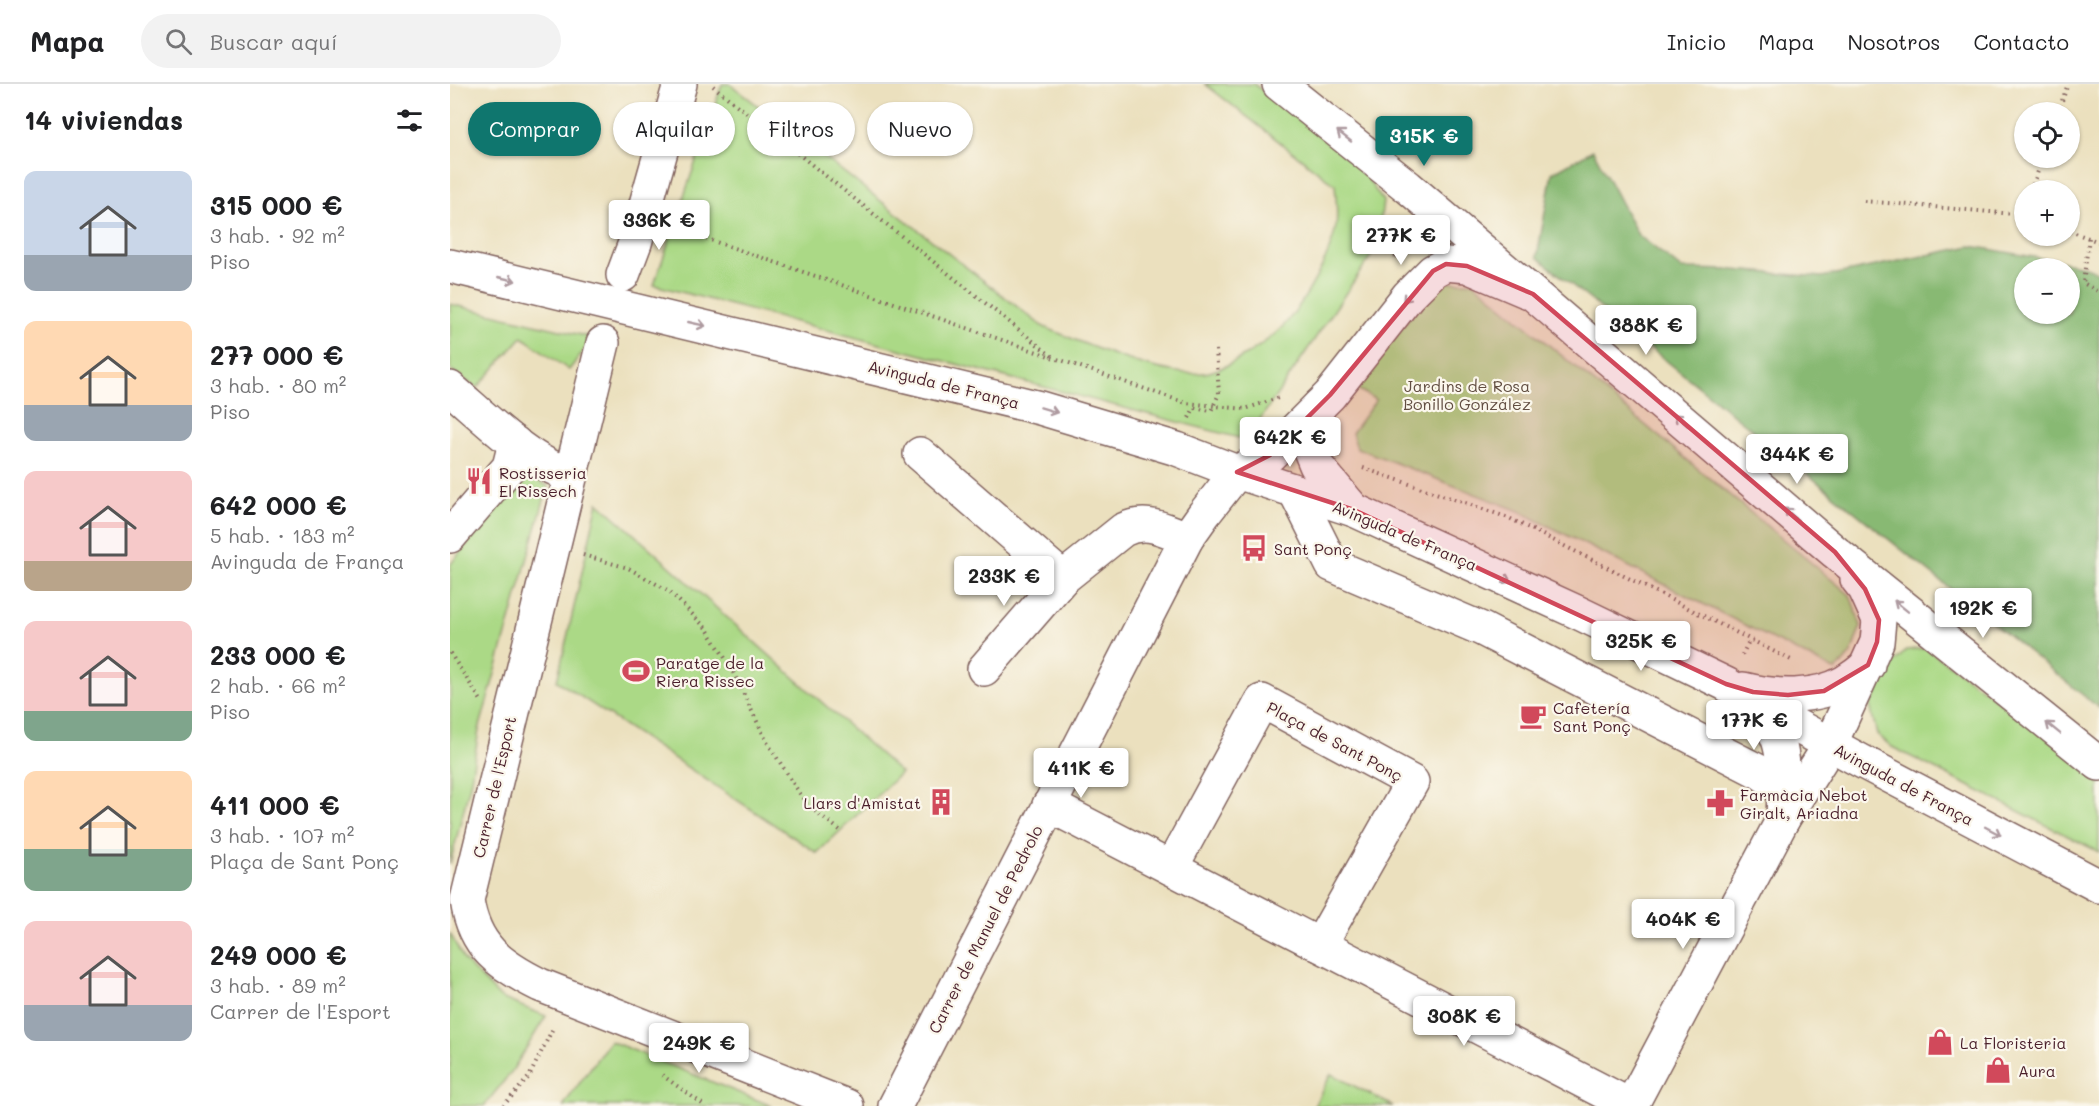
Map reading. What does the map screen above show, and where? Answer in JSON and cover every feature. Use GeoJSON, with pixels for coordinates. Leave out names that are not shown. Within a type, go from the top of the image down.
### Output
{"type":"FeatureCollection","features":[{"type":"Feature","properties":{"kind":"street"},"geometry":{"type":"LineString","coordinates":[[623,275],[635,243],[680,84]]}},
{"type":"Feature","properties":{"kind":"street"},"geometry":{"type":"LineString","coordinates":[[1279,84],[1408,187],[1835,552],[2099,764]]}},
{"type":"Feature","properties":{"kind":"street"},"geometry":{"type":"LineString","coordinates":[[1237,472],[1270,455],[1330,395],[1407,296],[1432,271],[1446,264],[1467,266],[1533,294]]}},
{"type":"Feature","properties":{"kind":"street","name":"Avinguda de França"},"geometry":{"type":"LineString","coordinates":[[450,266],[1040,408],[1177,449],[1237,472],[1354,510],[1579,613],[1726,684],[1762,707],[1830,744],[2099,886]]}},
{"type":"Feature","properties":{"kind":"street","name":"Carrer de l'Esport"},"geometry":{"type":"LineString","coordinates":[[603,343],[467,900],[470,920],[490,952],[504,964],[540,985],[848,1106]]}},
{"type":"Feature","properties":{"kind":"street"},"geometry":{"type":"LineString","coordinates":[[450,388],[515,443],[556,470],[570,474]]}},
{"type":"Feature","properties":{"kind":"street"},"geometry":{"type":"LineString","coordinates":[[1319,406],[1307,443],[1316,465],[1354,510]]}},
{"type":"Feature","properties":{"kind":"street"},"geometry":{"type":"LineString","coordinates":[[450,536],[509,466],[515,443]]}},
{"type":"Feature","properties":{"kind":"street"},"geometry":{"type":"LineString","coordinates":[[920,454],[1063,578]]}},
{"type":"Feature","properties":{"kind":"street","name":"Carrer de Manuel de Pedrolo"},"geometry":{"type":"LineString","coordinates":[[894,1106],[1187,538],[1237,472]]}},
{"type":"Feature","properties":{"kind":"street"},"geometry":{"type":"LineString","coordinates":[[1296,491],[1332,564],[1482,629],[1760,772],[1784,803]]}},
{"type":"Feature","properties":{"kind":"street"},"geometry":{"type":"LineString","coordinates":[[984,669],[1063,578],[1124,530],[1133,525],[1151,524],[1187,538]]}},
{"type":"Feature","properties":{"kind":"street"},"geometry":{"type":"LineString","coordinates":[[1049,805],[1631,1106],[1784,803],[1830,744],[1878,642],[1879,620],[1865,589],[1835,552]]}},
{"type":"Feature","properties":{"kind":"street"},"geometry":{"type":"LineString","coordinates":[[1726,684],[1753,692],[1788,695],[1824,691],[1845,682],[1868,665]]}},
{"type":"Feature","properties":{"kind":"street"},"geometry":{"type":"LineString","coordinates":[[1726,684],[1772,729],[1781,752],[1784,803]]}},
{"type":"Feature","properties":{"kind":"street","name":"Plaça de Sant Ponç"},"geometry":{"type":"LineString","coordinates":[[1171,868],[1262,701],[1412,782],[1320,945]]}},
{"type":"Feature","properties":{"kind":"path"},"geometry":{"type":"LineString","coordinates":[[2062,102],[2068,84]]}},
{"type":"Feature","properties":{"kind":"path"},"geometry":{"type":"LineString","coordinates":[[710,97],[714,85],[1055,358]]}},
{"type":"Feature","properties":{"kind":"path"},"geometry":{"type":"LineString","coordinates":[[1864,201],[2014,212]]}},
{"type":"Feature","properties":{"kind":"path"},"geometry":{"type":"LineString","coordinates":[[675,218],[674,222],[678,229],[1186,403],[1245,409],[1277,399],[1286,392]]}},
{"type":"Feature","properties":{"kind":"path"},"geometry":{"type":"LineString","coordinates":[[1391,265],[1409,231],[1408,223]]}},
{"type":"Feature","properties":{"kind":"path"},"geometry":{"type":"LineString","coordinates":[[2080,235],[2099,242]]}},
{"type":"Feature","properties":{"kind":"path"},"geometry":{"type":"LineString","coordinates":[[2089,238],[2083,283],[2099,292]]}},
{"type":"Feature","properties":{"kind":"path"},"geometry":{"type":"LineString","coordinates":[[1189,419],[1194,408],[1211,411],[1219,394],[1216,349]]}},
{"type":"Feature","properties":{"kind":"path"},"geometry":{"type":"LineString","coordinates":[[1352,465],[1509,518],[1792,661]]}},
{"type":"Feature","properties":{"kind":"path"},"geometry":{"type":"LineString","coordinates":[[579,554],[628,568],[669,591],[707,629],[729,666],[767,742],[807,805],[841,831]]}},
{"type":"Feature","properties":{"kind":"path"},"geometry":{"type":"LineString","coordinates":[[450,653],[505,741]]}},
{"type":"Feature","properties":{"kind":"path"},"geometry":{"type":"LineString","coordinates":[[503,1106],[529,1077],[568,995]]}},
{"type":"Feature","properties":{"kind":"path"},"geometry":{"type":"LineString","coordinates":[[662,1075],[705,1106]]}},
{"type":"Feature","properties":{"kind":"highlighted area"},"geometry":{"type":"Polygon","coordinates":[[[1446,264],[1467,266],[1533,294],[1835,552],[1865,589],[1879,620],[1877,642],[1868,665],[1824,691],[1788,695],[1753,692],[1726,684],[1354,510],[1237,472],[1270,455],[1330,395],[1433,271],[1446,264]]]}},
{"type":"Feature","properties":{"kind":"green space"},"geometry":{"type":"Polygon","coordinates":[[[722,84],[730,84],[753,102],[747,102],[747,156],[823,156],[1042,326],[1099,350],[1166,370],[1186,373],[1213,371],[1236,361],[1278,331],[1301,303],[1316,278],[1329,251],[1336,226],[1335,185],[1205,84],[1254,84],[1360,168],[1383,201],[1377,247],[1249,436],[1243,439],[654,285],[698,156],[735,156],[735,102],[716,102],[722,84]]]}},
{"type":"Feature","properties":{"kind":"green space"},"geometry":{"type":"Polygon","coordinates":[[[1593,150],[1638,235],[1682,269],[1733,270],[1822,277],[1971,246],[2039,258],[2014,258],[2014,324],[2080,324],[2080,265],[2099,272],[2099,708],[1537,257],[1552,173],[1593,150]]]}},
{"type":"Feature","properties":{"kind":"green space","name":"Jardins de Rosa Bonillo González"},"geometry":{"type":"Polygon","coordinates":[[[1448,282],[1473,282],[1850,595],[1861,626],[1851,653],[1836,671],[1519,511],[1357,448],[1352,433],[1376,400],[1356,388],[1423,299],[1448,282]]]}},
{"type":"Feature","properties":{"kind":"green space"},"geometry":{"type":"Polygon","coordinates":[[[450,304],[594,338],[569,370],[522,337],[477,388],[450,369],[450,304]]]}},
{"type":"Feature","properties":{"kind":"green space"},"geometry":{"type":"Polygon","coordinates":[[[522,472],[548,486],[479,730],[470,785],[450,864],[450,565],[522,472]]]}},
{"type":"Feature","properties":{"kind":"green space"},"geometry":{"type":"Polygon","coordinates":[[[598,502],[901,773],[817,853],[557,681],[598,502]]]}},
{"type":"Feature","properties":{"kind":"green space"},"geometry":{"type":"Polygon","coordinates":[[[1926,648],[2048,737],[2099,781],[2099,852],[1892,747],[1877,734],[1870,706],[1889,667],[1907,650],[1926,648]]]}},
{"type":"Feature","properties":{"kind":"green space"},"geometry":{"type":"Polygon","coordinates":[[[450,933],[464,960],[501,998],[546,1016],[512,1071],[484,1106],[450,1106],[450,933]]]}},
{"type":"Feature","properties":{"kind":"green space"},"geometry":{"type":"Polygon","coordinates":[[[610,1041],[772,1106],[563,1106],[610,1041]]]}},
{"type":"Feature","properties":{"kind":"green space"},"geometry":{"type":"Polygon","coordinates":[[[1331,1074],[1393,1106],[1314,1106],[1331,1074]]]}},
{"type":"Feature","properties":{"kind":"place","name":"Rostisseria El Rissech"},"geometry":{"type":"Point","coordinates":[479,481]}},
{"type":"Feature","properties":{"kind":"place","name":"Sant Ponç"},"geometry":{"type":"Point","coordinates":[1254,548]}},
{"type":"Feature","properties":{"kind":"place","name":"Paratge de la Riera Rissec"},"geometry":{"type":"Point","coordinates":[636,671]}},
{"type":"Feature","properties":{"kind":"place","name":"Cafetería Sant Ponç"},"geometry":{"type":"Point","coordinates":[1533,716]}},
{"type":"Feature","properties":{"kind":"place","name":"Llars d'Amistat"},"geometry":{"type":"Point","coordinates":[941,802]}},
{"type":"Feature","properties":{"kind":"place","name":"Farmàcia Nebot Giralt, Ariadna"},"geometry":{"type":"Point","coordinates":[1720,803]}},
{"type":"Feature","properties":{"kind":"place","name":"La Floristeria"},"geometry":{"type":"Point","coordinates":[1940,1042]}},
{"type":"Feature","properties":{"kind":"place","name":"Aura"},"geometry":{"type":"Point","coordinates":[1998,1070]}}]}
